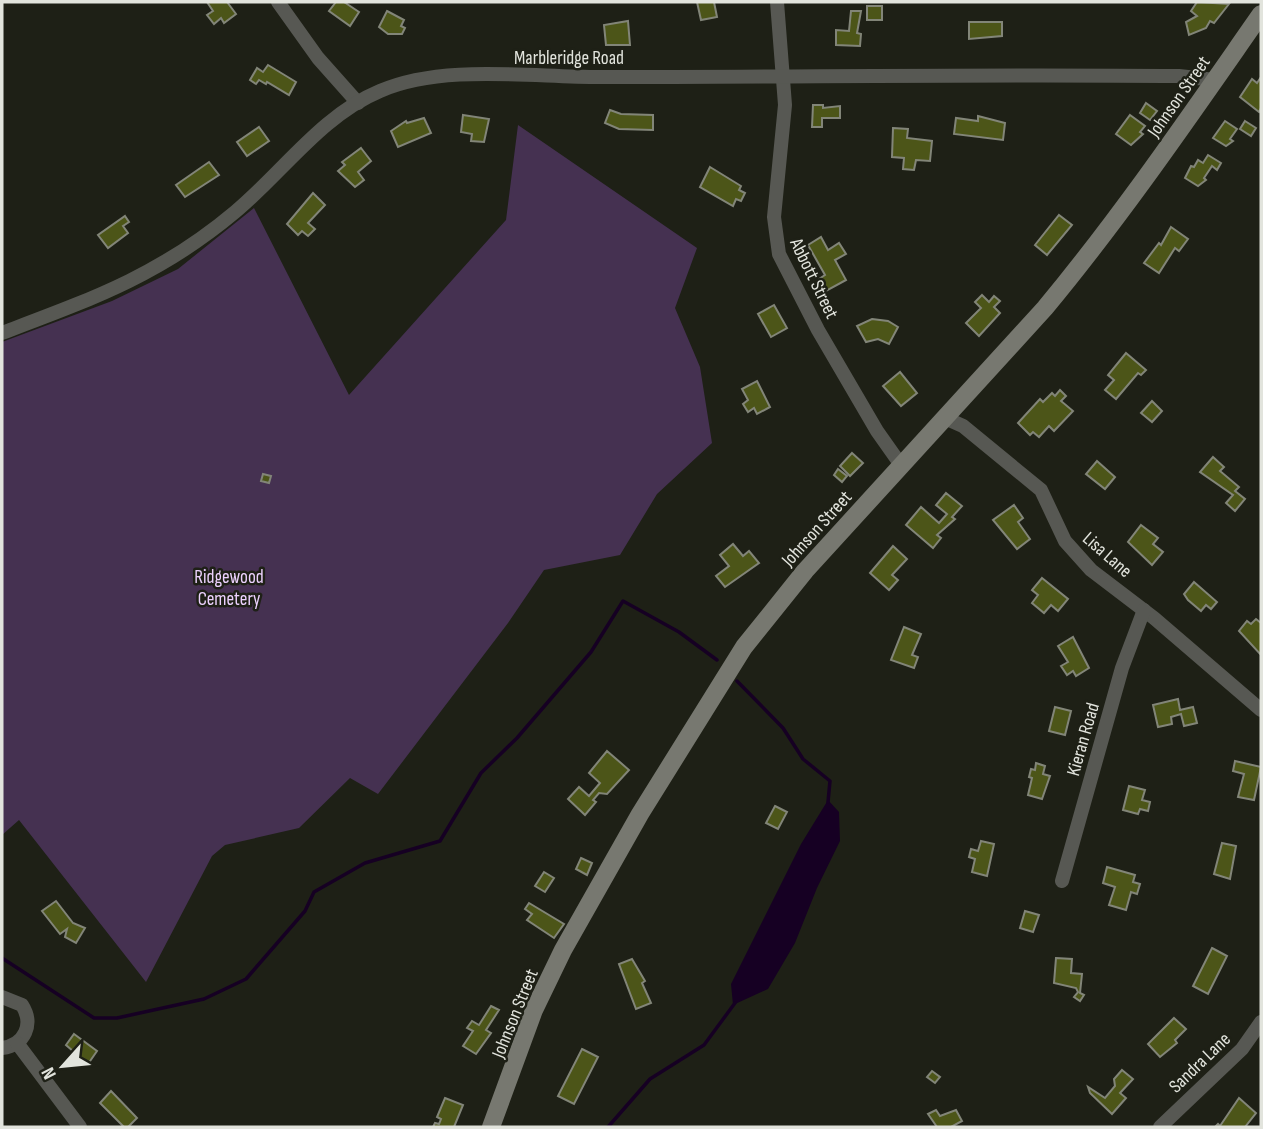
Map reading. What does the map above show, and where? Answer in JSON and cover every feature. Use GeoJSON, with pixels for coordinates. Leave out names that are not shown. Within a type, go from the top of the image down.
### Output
{"type":"FeatureCollection","features":[{"type":"Feature","properties":{"kind":"street"},"geometry":{"type":"LineString","coordinates":[[278,2],[295,29],[358,103]]}},
{"type":"Feature","properties":{"kind":"street","name":"Abbott Street"},"geometry":{"type":"LineString","coordinates":[[777,2],[785,105],[774,217],[779,254],[818,330],[877,431],[901,465]]}},
{"type":"Feature","properties":{"kind":"street","name":"Johnson Street"},"geometry":{"type":"LineString","coordinates":[[491,1127],[534,1010],[563,950],[640,814],[744,647],[805,571],[1081,265],[1259,22]]}},
{"type":"Feature","properties":{"kind":"street","name":"Marbleridge Road"},"geometry":{"type":"LineString","coordinates":[[2,333],[96,299],[162,266],[237,211],[334,120],[388,87],[426,78],[783,75],[1168,76],[1215,80]]}},
{"type":"Feature","properties":{"kind":"street","name":"Lisa Lane"},"geometry":{"type":"LineString","coordinates":[[945,418],[963,426],[1032,481],[1051,505],[1073,552],[1261,710]]}},
{"type":"Feature","properties":{"kind":"street","name":"Kieran Road"},"geometry":{"type":"LineString","coordinates":[[1062,881],[1122,668],[1144,610]]}},
{"type":"Feature","properties":{"kind":"street"},"geometry":{"type":"LineString","coordinates":[[2,997],[15,999],[26,1012],[27,1030],[17,1044],[2,1048]]}},
{"type":"Feature","properties":{"kind":"street","name":"Sandra Lane"},"geometry":{"type":"LineString","coordinates":[[1162,1127],[1242,1049],[1261,1022]]}},
{"type":"Feature","properties":{"kind":"street"},"geometry":{"type":"LineString","coordinates":[[17,1044],[80,1127]]}},
{"type":"Feature","properties":{"kind":"green space","name":"Ridgewood Cemetery"},"geometry":{"type":"Polygon","coordinates":[[[518,125],[697,248],[675,308],[700,367],[712,443],[657,494],[620,555],[544,570],[508,623],[378,794],[350,778],[299,828],[225,845],[212,856],[146,982],[19,820],[2,835],[2,342],[112,301],[178,269],[254,208],[349,395],[506,220],[518,125]]]}},
{"type":"Feature","properties":{"kind":"shaded area"},"geometry":{"type":"Polygon","coordinates":[[[828,800],[839,812],[840,841],[795,943],[768,989],[733,1005],[731,984],[801,844],[828,800]]]}},
{"type":"Feature","properties":{"kind":"building"},"geometry":{"type":"Polygon","coordinates":[[[207,2],[227,2],[236,14],[224,23],[221,18],[214,24],[207,15],[213,11],[207,2]]]}},
{"type":"Feature","properties":{"kind":"building"},"geometry":{"type":"Polygon","coordinates":[[[336,2],[344,2],[359,12],[350,26],[329,11],[336,2]]]}},
{"type":"Feature","properties":{"kind":"building"},"geometry":{"type":"Polygon","coordinates":[[[697,2],[714,2],[717,17],[701,20],[697,2]]]}},
{"type":"Feature","properties":{"kind":"building"},"geometry":{"type":"Polygon","coordinates":[[[1197,2],[1229,4],[1214,23],[1210,21],[1206,28],[1189,35],[1186,22],[1197,16],[1191,11],[1197,2]]]}},
{"type":"Feature","properties":{"kind":"building"},"geometry":{"type":"Polygon","coordinates":[[[867,6],[882,6],[882,20],[867,20],[867,6]]]}},
{"type":"Feature","properties":{"kind":"building"},"geometry":{"type":"Polygon","coordinates":[[[387,11],[404,20],[401,26],[405,28],[402,34],[388,34],[379,27],[387,11]]]}},
{"type":"Feature","properties":{"kind":"building"},"geometry":{"type":"Polygon","coordinates":[[[851,11],[861,11],[857,33],[861,34],[860,46],[836,45],[836,30],[849,31],[851,11]]]}},
{"type":"Feature","properties":{"kind":"building"},"geometry":{"type":"Polygon","coordinates":[[[628,21],[630,45],[606,45],[604,25],[628,21]]]}},
{"type":"Feature","properties":{"kind":"building"},"geometry":{"type":"Polygon","coordinates":[[[969,22],[1002,22],[1002,36],[969,39],[969,22]]]}},
{"type":"Feature","properties":{"kind":"building"},"geometry":{"type":"Polygon","coordinates":[[[268,65],[296,82],[289,95],[267,82],[266,84],[259,80],[256,84],[250,80],[257,68],[263,72],[268,65]]]}},
{"type":"Feature","properties":{"kind":"building"},"geometry":{"type":"Polygon","coordinates":[[[1261,77],[1259,112],[1240,97],[1252,79],[1257,83],[1261,77]]]}},
{"type":"Feature","properties":{"kind":"building"},"geometry":{"type":"Polygon","coordinates":[[[1146,103],[1157,111],[1150,120],[1140,113],[1146,103]]]}},
{"type":"Feature","properties":{"kind":"building"},"geometry":{"type":"Polygon","coordinates":[[[813,105],[823,105],[823,108],[840,106],[840,118],[822,118],[822,127],[812,127],[813,105]]]}},
{"type":"Feature","properties":{"kind":"building"},"geometry":{"type":"Polygon","coordinates":[[[610,110],[621,114],[653,115],[653,130],[619,129],[605,123],[610,110]]]}},
{"type":"Feature","properties":{"kind":"building"},"geometry":{"type":"Polygon","coordinates":[[[463,115],[489,119],[484,142],[471,141],[472,134],[461,132],[463,115]]]}},
{"type":"Feature","properties":{"kind":"building"},"geometry":{"type":"Polygon","coordinates":[[[1130,115],[1145,126],[1140,132],[1143,134],[1131,145],[1116,134],[1130,115]]]}},
{"type":"Feature","properties":{"kind":"building"},"geometry":{"type":"Polygon","coordinates":[[[978,116],[1005,123],[1003,140],[954,134],[956,118],[978,121],[978,116]]]}},
{"type":"Feature","properties":{"kind":"building"},"geometry":{"type":"Polygon","coordinates":[[[424,118],[431,133],[398,147],[391,131],[406,121],[407,123],[424,118]]]}},
{"type":"Feature","properties":{"kind":"building"},"geometry":{"type":"Polygon","coordinates":[[[1225,121],[1237,129],[1230,139],[1233,141],[1226,146],[1213,138],[1225,121]]]}},
{"type":"Feature","properties":{"kind":"building"},"geometry":{"type":"Polygon","coordinates":[[[1245,121],[1256,128],[1251,136],[1240,129],[1245,121]]]}},
{"type":"Feature","properties":{"kind":"building"},"geometry":{"type":"Polygon","coordinates":[[[259,127],[269,141],[247,156],[237,142],[259,127]]]}},
{"type":"Feature","properties":{"kind":"building"},"geometry":{"type":"Polygon","coordinates":[[[893,128],[908,129],[907,138],[932,141],[930,161],[916,160],[914,170],[903,169],[904,158],[892,157],[893,128]]]}},
{"type":"Feature","properties":{"kind":"building"},"geometry":{"type":"Polygon","coordinates":[[[361,148],[371,161],[358,172],[364,180],[355,187],[338,171],[345,165],[342,162],[361,148]]]}},
{"type":"Feature","properties":{"kind":"building"},"geometry":{"type":"Polygon","coordinates":[[[1208,155],[1221,163],[1217,170],[1212,166],[1204,178],[1206,180],[1198,186],[1185,178],[1191,166],[1194,167],[1198,160],[1203,163],[1208,155]]]}},
{"type":"Feature","properties":{"kind":"building"},"geometry":{"type":"Polygon","coordinates":[[[209,162],[219,175],[185,197],[176,185],[209,162]]]}},
{"type":"Feature","properties":{"kind":"building"},"geometry":{"type":"Polygon","coordinates":[[[710,167],[741,186],[739,190],[745,193],[741,201],[736,199],[733,206],[700,187],[710,167]]]}},
{"type":"Feature","properties":{"kind":"building"},"geometry":{"type":"Polygon","coordinates":[[[313,193],[325,205],[308,223],[315,229],[308,236],[302,231],[298,235],[287,224],[313,193]]]}},
{"type":"Feature","properties":{"kind":"building"},"geometry":{"type":"Polygon","coordinates":[[[1059,215],[1072,225],[1047,255],[1035,245],[1059,215]]]}},
{"type":"Feature","properties":{"kind":"building"},"geometry":{"type":"Polygon","coordinates":[[[125,216],[129,222],[123,226],[128,233],[108,248],[98,235],[125,216]]]}},
{"type":"Feature","properties":{"kind":"building"},"geometry":{"type":"Polygon","coordinates":[[[1171,227],[1188,239],[1179,251],[1175,248],[1159,273],[1144,263],[1159,243],[1161,245],[1171,227]]]}},
{"type":"Feature","properties":{"kind":"building"},"geometry":{"type":"Polygon","coordinates":[[[821,237],[828,250],[839,243],[846,254],[835,260],[846,280],[826,291],[819,279],[825,275],[808,245],[821,237]]]}},
{"type":"Feature","properties":{"kind":"building"},"geometry":{"type":"Polygon","coordinates":[[[982,295],[989,302],[994,296],[1000,301],[994,307],[1000,313],[979,336],[966,323],[981,308],[975,302],[982,295]]]}},
{"type":"Feature","properties":{"kind":"building"},"geometry":{"type":"Polygon","coordinates":[[[774,305],[787,328],[771,337],[758,314],[774,305]]]}},
{"type":"Feature","properties":{"kind":"building"},"geometry":{"type":"Polygon","coordinates":[[[872,319],[888,321],[898,327],[889,344],[878,339],[866,342],[857,326],[872,319]]]}},
{"type":"Feature","properties":{"kind":"building"},"geometry":{"type":"Polygon","coordinates":[[[1126,353],[1146,370],[1141,375],[1138,373],[1116,399],[1105,390],[1114,380],[1108,375],[1126,353]]]}},
{"type":"Feature","properties":{"kind":"building"},"geometry":{"type":"Polygon","coordinates":[[[900,372],[917,393],[901,406],[883,386],[900,372]]]}},
{"type":"Feature","properties":{"kind":"building"},"geometry":{"type":"Polygon","coordinates":[[[757,381],[770,407],[757,414],[754,408],[748,412],[743,404],[748,400],[742,389],[757,381]]]}},
{"type":"Feature","properties":{"kind":"building"},"geometry":{"type":"Polygon","coordinates":[[[1060,390],[1066,396],[1061,401],[1073,411],[1054,431],[1049,426],[1039,437],[1033,432],[1030,435],[1018,423],[1040,399],[1043,402],[1052,393],[1055,396],[1060,390]]]}},
{"type":"Feature","properties":{"kind":"building"},"geometry":{"type":"Polygon","coordinates":[[[1152,401],[1162,411],[1152,422],[1141,413],[1152,401]]]}},
{"type":"Feature","properties":{"kind":"building"},"geometry":{"type":"Polygon","coordinates":[[[852,453],[863,463],[850,476],[840,466],[852,453]]]}},
{"type":"Feature","properties":{"kind":"building"},"geometry":{"type":"Polygon","coordinates":[[[1213,457],[1224,467],[1220,471],[1239,487],[1235,491],[1245,499],[1235,511],[1226,503],[1233,495],[1200,472],[1213,457]]]}},
{"type":"Feature","properties":{"kind":"building"},"geometry":{"type":"Polygon","coordinates":[[[1097,461],[1115,477],[1105,489],[1086,474],[1097,461]]]}},
{"type":"Feature","properties":{"kind":"building"},"geometry":{"type":"Polygon","coordinates":[[[838,469],[847,476],[842,482],[834,475],[838,469]]]}},
{"type":"Feature","properties":{"kind":"building"},"geometry":{"type":"Polygon","coordinates":[[[263,474],[271,476],[269,483],[261,481],[263,474]]]}},
{"type":"Feature","properties":{"kind":"building"},"geometry":{"type":"Polygon","coordinates":[[[946,493],[962,506],[952,517],[955,519],[937,535],[941,538],[933,548],[906,525],[921,507],[939,523],[947,514],[936,505],[946,493]]]}},
{"type":"Feature","properties":{"kind":"building"},"geometry":{"type":"Polygon","coordinates":[[[1014,505],[1023,518],[1018,522],[1030,539],[1017,549],[993,520],[1014,505]]]}},
{"type":"Feature","properties":{"kind":"building"},"geometry":{"type":"Polygon","coordinates":[[[1141,525],[1158,538],[1153,544],[1163,552],[1152,565],[1128,542],[1141,525]]]}},
{"type":"Feature","properties":{"kind":"building"},"geometry":{"type":"Polygon","coordinates":[[[733,544],[743,556],[749,551],[759,563],[725,587],[716,576],[729,566],[720,555],[733,544]]]}},
{"type":"Feature","properties":{"kind":"building"},"geometry":{"type":"Polygon","coordinates":[[[893,546],[907,559],[892,575],[898,580],[889,590],[870,573],[893,546]]]}},
{"type":"Feature","properties":{"kind":"building"},"geometry":{"type":"Polygon","coordinates":[[[1042,578],[1068,599],[1058,611],[1051,605],[1044,613],[1032,603],[1038,595],[1032,590],[1042,578]]]}},
{"type":"Feature","properties":{"kind":"building"},"geometry":{"type":"Polygon","coordinates":[[[1194,582],[1217,602],[1211,609],[1206,605],[1201,611],[1184,594],[1194,582]]]}},
{"type":"Feature","properties":{"kind":"building"},"geometry":{"type":"Polygon","coordinates":[[[1256,619],[1261,623],[1261,655],[1239,631],[1247,621],[1251,624],[1256,619]]]}},
{"type":"Feature","properties":{"kind":"building"},"geometry":{"type":"Polygon","coordinates":[[[904,627],[921,634],[912,655],[918,657],[914,668],[891,660],[904,627]]]}},
{"type":"Feature","properties":{"kind":"building"},"geometry":{"type":"Polygon","coordinates":[[[1073,637],[1089,668],[1076,676],[1073,671],[1067,675],[1061,666],[1068,662],[1058,646],[1073,637]]]}},
{"type":"Feature","properties":{"kind":"building"},"geometry":{"type":"Polygon","coordinates":[[[1178,699],[1180,710],[1193,707],[1197,723],[1184,726],[1181,714],[1171,717],[1172,724],[1158,727],[1153,705],[1178,699]]]}},
{"type":"Feature","properties":{"kind":"building"},"geometry":{"type":"Polygon","coordinates":[[[1055,707],[1071,711],[1065,735],[1049,731],[1055,707]]]}},
{"type":"Feature","properties":{"kind":"building"},"geometry":{"type":"Polygon","coordinates":[[[607,751],[629,770],[607,794],[599,793],[593,800],[596,802],[585,815],[568,799],[579,787],[589,796],[600,783],[589,773],[607,751]]]}},
{"type":"Feature","properties":{"kind":"building"},"geometry":{"type":"Polygon","coordinates":[[[1235,761],[1261,767],[1254,800],[1238,797],[1244,774],[1233,771],[1235,761]]]}},
{"type":"Feature","properties":{"kind":"building"},"geometry":{"type":"Polygon","coordinates":[[[1036,763],[1045,766],[1043,774],[1050,776],[1042,799],[1028,795],[1031,769],[1035,770],[1036,763]]]}},
{"type":"Feature","properties":{"kind":"building"},"geometry":{"type":"Polygon","coordinates":[[[1129,786],[1145,790],[1142,800],[1150,802],[1148,811],[1140,809],[1138,814],[1123,810],[1129,786]]]}},
{"type":"Feature","properties":{"kind":"building"},"geometry":{"type":"Polygon","coordinates":[[[775,806],[787,812],[778,829],[766,823],[775,806]]]}},
{"type":"Feature","properties":{"kind":"building"},"geometry":{"type":"Polygon","coordinates":[[[981,841],[994,844],[987,876],[972,872],[975,859],[969,857],[971,849],[978,851],[981,841]]]}},
{"type":"Feature","properties":{"kind":"building"},"geometry":{"type":"Polygon","coordinates":[[[1222,843],[1236,846],[1230,879],[1214,874],[1222,843]]]}},
{"type":"Feature","properties":{"kind":"building"},"geometry":{"type":"Polygon","coordinates":[[[581,858],[592,863],[587,875],[576,869],[581,858]]]}},
{"type":"Feature","properties":{"kind":"building"},"geometry":{"type":"Polygon","coordinates":[[[1107,867],[1135,875],[1133,882],[1140,884],[1137,894],[1131,892],[1126,910],[1109,905],[1115,887],[1103,883],[1107,867]]]}},
{"type":"Feature","properties":{"kind":"building"},"geometry":{"type":"Polygon","coordinates":[[[544,872],[554,878],[545,892],[535,886],[544,872]]]}},
{"type":"Feature","properties":{"kind":"building"},"geometry":{"type":"Polygon","coordinates":[[[56,901],[73,923],[85,928],[76,943],[65,937],[67,929],[60,934],[42,911],[56,901]]]}},
{"type":"Feature","properties":{"kind":"building"},"geometry":{"type":"Polygon","coordinates":[[[529,903],[564,924],[554,938],[527,920],[532,914],[525,909],[529,903]]]}},
{"type":"Feature","properties":{"kind":"building"},"geometry":{"type":"Polygon","coordinates":[[[1025,911],[1039,915],[1033,932],[1020,928],[1025,911]]]}},
{"type":"Feature","properties":{"kind":"building"},"geometry":{"type":"Polygon","coordinates":[[[1212,948],[1227,956],[1208,994],[1193,986],[1212,948]]]}},
{"type":"Feature","properties":{"kind":"building"},"geometry":{"type":"Polygon","coordinates":[[[1056,958],[1072,959],[1071,973],[1082,974],[1080,993],[1084,995],[1080,1001],[1074,997],[1078,992],[1076,988],[1054,983],[1056,958]]]}},
{"type":"Feature","properties":{"kind":"building"},"geometry":{"type":"Polygon","coordinates":[[[632,959],[645,981],[642,983],[651,1003],[636,1009],[619,964],[632,959]]]}},
{"type":"Feature","properties":{"kind":"building"},"geometry":{"type":"Polygon","coordinates":[[[491,1006],[499,1010],[486,1030],[491,1033],[476,1054],[463,1046],[473,1031],[467,1028],[472,1021],[479,1025],[491,1006]]]}},
{"type":"Feature","properties":{"kind":"building"},"geometry":{"type":"Polygon","coordinates":[[[1174,1018],[1186,1029],[1175,1040],[1177,1043],[1160,1057],[1148,1044],[1174,1018]]]}},
{"type":"Feature","properties":{"kind":"building"},"geometry":{"type":"Polygon","coordinates":[[[74,1034],[97,1051],[88,1064],[66,1045],[74,1034]]]}},
{"type":"Feature","properties":{"kind":"building"},"geometry":{"type":"Polygon","coordinates":[[[582,1049],[598,1057],[574,1104],[558,1096],[582,1049]]]}},
{"type":"Feature","properties":{"kind":"building"},"geometry":{"type":"Polygon","coordinates":[[[1122,1070],[1133,1079],[1120,1093],[1126,1098],[1112,1114],[1090,1093],[1088,1087],[1105,1098],[1115,1086],[1114,1079],[1122,1070]]]}},
{"type":"Feature","properties":{"kind":"building"},"geometry":{"type":"Polygon","coordinates":[[[932,1071],[940,1077],[935,1083],[927,1077],[932,1071]]]}},
{"type":"Feature","properties":{"kind":"building"},"geometry":{"type":"Polygon","coordinates":[[[111,1091],[137,1118],[128,1127],[124,1127],[100,1103],[111,1091]]]}},
{"type":"Feature","properties":{"kind":"building"},"geometry":{"type":"Polygon","coordinates":[[[445,1098],[463,1105],[454,1127],[433,1127],[435,1123],[439,1124],[441,1119],[437,1117],[445,1098]]]}},
{"type":"Feature","properties":{"kind":"building"},"geometry":{"type":"Polygon","coordinates":[[[1239,1098],[1256,1113],[1245,1127],[1215,1127],[1218,1124],[1220,1126],[1239,1098]]]}},
{"type":"Feature","properties":{"kind":"building"},"geometry":{"type":"Polygon","coordinates":[[[936,1110],[940,1116],[956,1110],[962,1121],[951,1127],[937,1127],[928,1114],[936,1110]]]}},
{"type":"Feature","properties":{"kind":"waterway"},"geometry":{"type":"LineString","coordinates":[[2,958],[94,1018],[117,1018],[204,999],[246,979],[305,911],[314,892],[365,863],[440,841],[481,773],[517,738],[591,652],[623,601],[679,632],[717,660]]}},
{"type":"Feature","properties":{"kind":"waterway"},"geometry":{"type":"LineString","coordinates":[[737,681],[783,728],[803,759],[830,781],[828,802]]}},
{"type":"Feature","properties":{"kind":"waterway"},"geometry":{"type":"LineString","coordinates":[[608,1127],[650,1079],[704,1045],[735,1003]]}}]}
